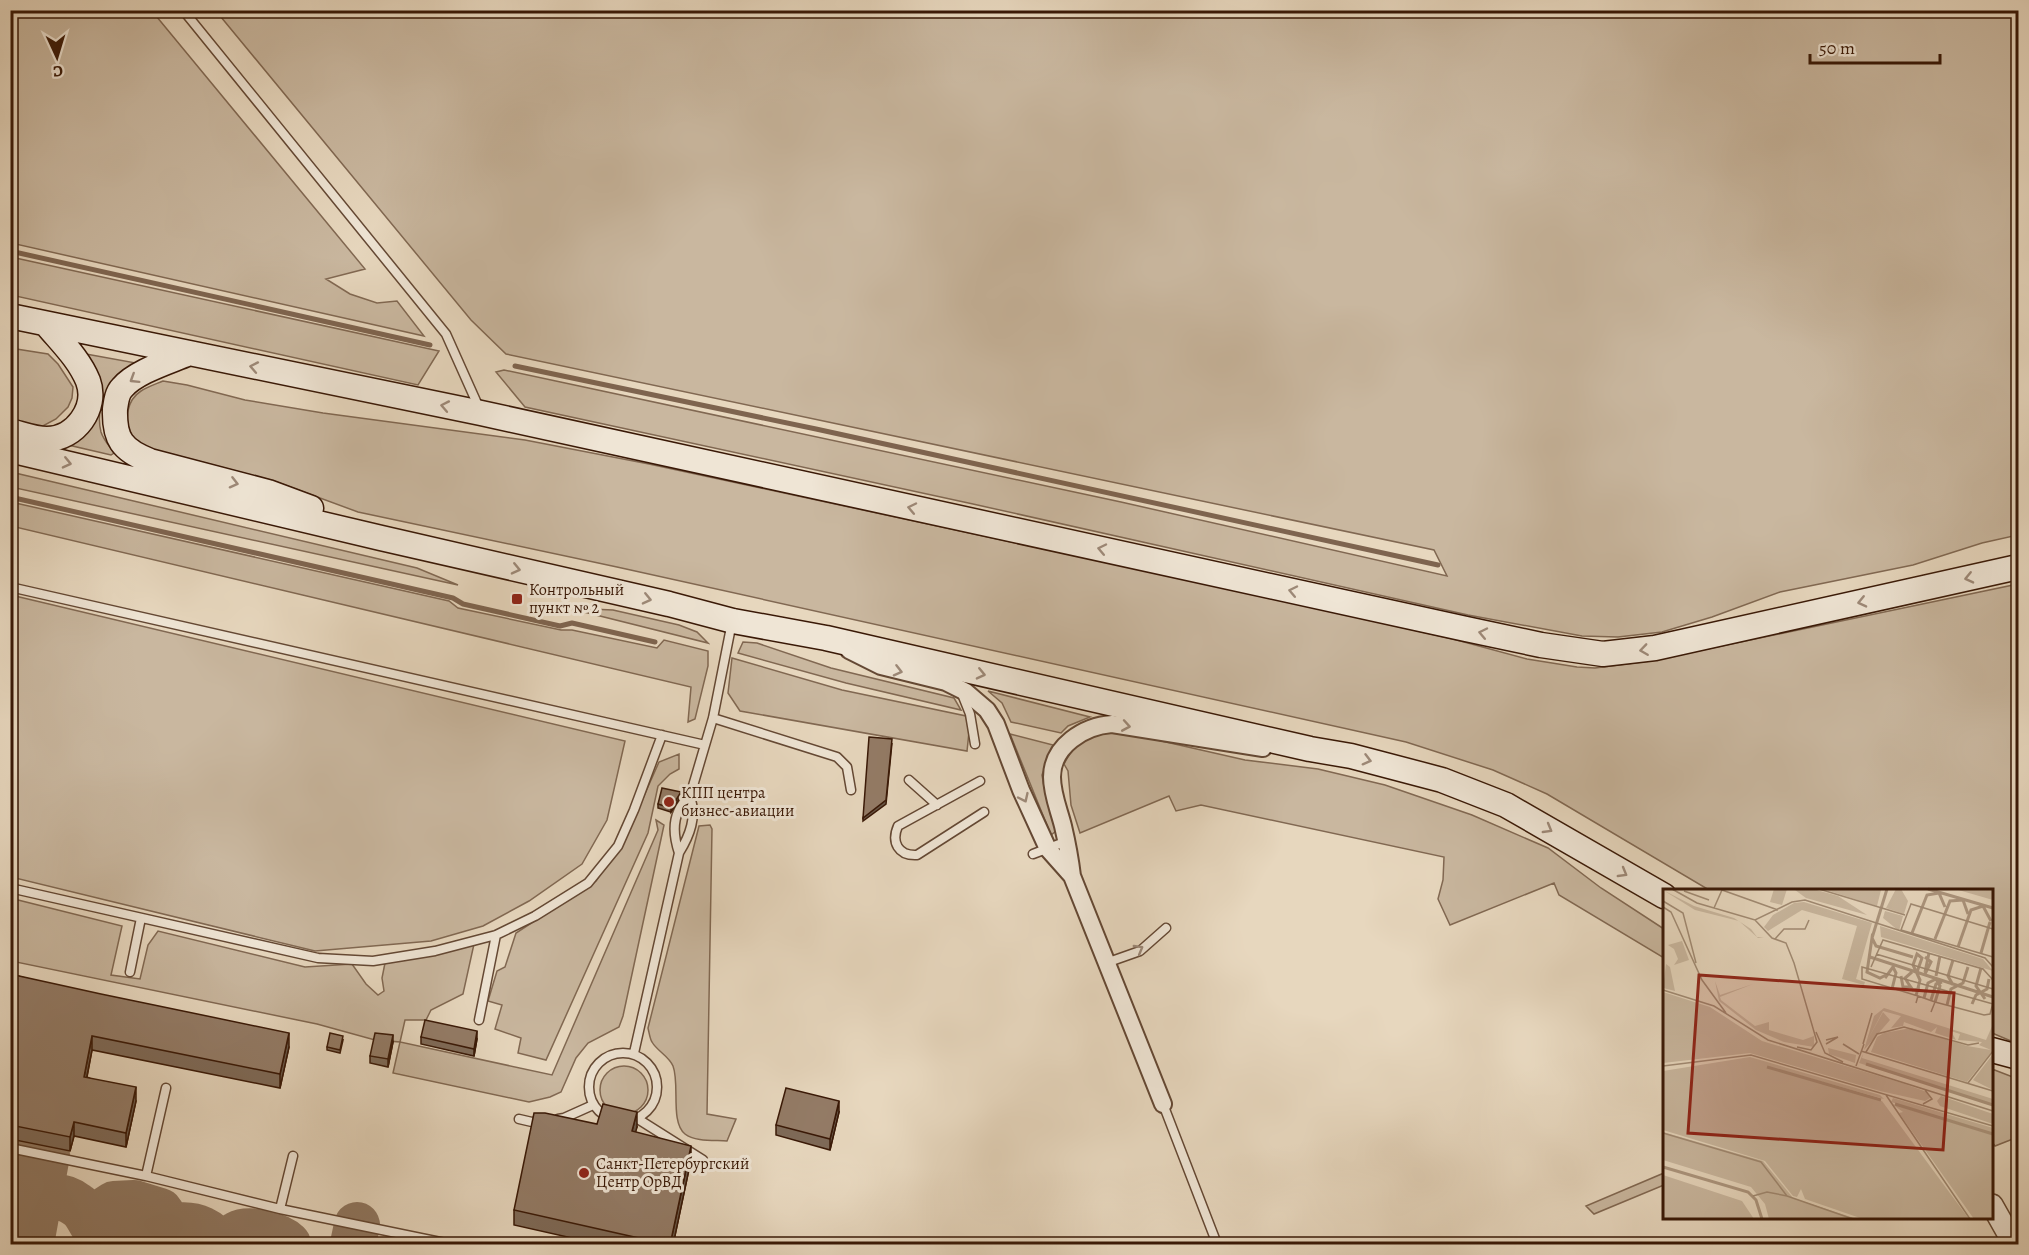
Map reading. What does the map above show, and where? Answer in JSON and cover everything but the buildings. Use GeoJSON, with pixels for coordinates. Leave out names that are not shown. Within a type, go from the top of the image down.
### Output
{"type":"FeatureCollection","features":[{"type":"Feature","properties":{"kind":"main road"},"geometry":{"type":"LineString","coordinates":[[10,316],[482,413],[1540,645],[1603,654],[1654,648],[2019,567]]}},
{"type":"Feature","properties":{"kind":"main road"},"geometry":{"type":"LineString","coordinates":[[10,431],[46,439],[64,435],[78,426],[87,414],[91,396],[89,382],[77,360],[47,325]]}},
{"type":"Feature","properties":{"kind":"main road"},"geometry":{"type":"LineString","coordinates":[[187,354],[145,372],[121,388],[116,401],[115,428],[125,447],[134,455],[268,492],[412,545]]}},
{"type":"Feature","properties":{"kind":"main road"},"geometry":{"type":"LineString","coordinates":[[10,450],[669,604],[733,621],[826,638],[1310,749],[1351,756],[1442,780],[1506,805],[1663,895]]}},
{"type":"Feature","properties":{"kind":"main road"},"geometry":{"type":"LineString","coordinates":[[1993,1050],[2019,1057]]}},
{"type":"Feature","properties":{"kind":"street"},"geometry":{"type":"LineString","coordinates":[[826,638],[881,666],[946,682],[959,688],[987,710],[996,724],[1021,790],[1040,852],[1072,876]]}},
{"type":"Feature","properties":{"kind":"street"},"geometry":{"type":"LineString","coordinates":[[1163,1104],[1072,876],[1067,841],[1053,788],[1054,763],[1071,739],[1094,728],[1112,724],[1266,749],[1310,749]]}},
{"type":"Feature","properties":{"kind":"street"},"geometry":{"type":"LineString","coordinates":[[1993,1206],[2014,1245]]}},
{"type":"Feature","properties":{"kind":"lane"},"geometry":{"type":"LineString","coordinates":[[183,10],[446,334],[482,413]]}},
{"type":"Feature","properties":{"kind":"lane"},"geometry":{"type":"LineString","coordinates":[[10,588],[705,745]]}},
{"type":"Feature","properties":{"kind":"lane"},"geometry":{"type":"LineString","coordinates":[[633,1053],[679,853],[692,824],[694,809],[690,796],[714,718],[733,621]]}},
{"type":"Feature","properties":{"kind":"lane"},"geometry":{"type":"LineString","coordinates":[[959,688],[970,714],[975,744]]}},
{"type":"Feature","properties":{"kind":"lane"},"geometry":{"type":"LineString","coordinates":[[714,718],[837,757],[847,767],[851,790]]}},
{"type":"Feature","properties":{"kind":"lane"},"geometry":{"type":"LineString","coordinates":[[10,888],[318,958],[374,961],[435,951],[496,935],[544,910],[588,883],[618,846],[662,735]]}},
{"type":"Feature","properties":{"kind":"lane"},"geometry":{"type":"LineString","coordinates":[[909,780],[937,805]]}},
{"type":"Feature","properties":{"kind":"lane"},"geometry":{"type":"LineString","coordinates":[[980,781],[898,826],[894,835],[895,842],[900,850],[909,855],[917,855],[984,812]]}},
{"type":"Feature","properties":{"kind":"lane"},"geometry":{"type":"LineString","coordinates":[[679,853],[673,836],[675,819],[680,804],[690,796]]}},
{"type":"Feature","properties":{"kind":"lane"},"geometry":{"type":"LineString","coordinates":[[1040,852],[1067,841]]}},
{"type":"Feature","properties":{"kind":"lane"},"geometry":{"type":"LineString","coordinates":[[130,972],[141,918]]}},
{"type":"Feature","properties":{"kind":"lane"},"geometry":{"type":"LineString","coordinates":[[1106,963],[1140,951],[1166,928]]}},
{"type":"Feature","properties":{"kind":"lane"},"geometry":{"type":"LineString","coordinates":[[479,1020],[496,935]]}},
{"type":"Feature","properties":{"kind":"lane"},"geometry":{"type":"LineString","coordinates":[[617,1053],[633,1053],[648,1062],[657,1076],[658,1093],[651,1108],[638,1119],[621,1122],[605,1117],[593,1105],[588,1089],[591,1073],[602,1059],[617,1053]]}},
{"type":"Feature","properties":{"kind":"lane"},"geometry":{"type":"LineString","coordinates":[[146,1176],[166,1088]]}},
{"type":"Feature","properties":{"kind":"lane"},"geometry":{"type":"LineString","coordinates":[[1163,1104],[1217,1245]]}},
{"type":"Feature","properties":{"kind":"lane"},"geometry":{"type":"LineString","coordinates":[[519,1119],[532,1122],[564,1118],[593,1105]]}},
{"type":"Feature","properties":{"kind":"lane"},"geometry":{"type":"LineString","coordinates":[[638,1119],[702,1160]]}},
{"type":"Feature","properties":{"kind":"lane"},"geometry":{"type":"LineString","coordinates":[[10,1148],[146,1176],[280,1209],[450,1245]]}},
{"type":"Feature","properties":{"kind":"lane"},"geometry":{"type":"LineString","coordinates":[[280,1209],[293,1156]]}},
{"type":"Feature","properties":{"kind":"shaded area"},"geometry":{"type":"Polygon","coordinates":[[[11,10],[152,11],[365,269],[326,279],[350,294],[377,303],[397,301],[424,336],[11,243],[11,10]]]}},
{"type":"Feature","properties":{"kind":"shaded area"},"geometry":{"type":"Polygon","coordinates":[[[216,11],[2018,11],[2018,535],[1982,543],[1913,565],[1780,592],[1712,617],[1662,632],[1618,637],[1582,636],[1468,615],[525,407],[496,372],[504,370],[1121,502],[1447,576],[1434,550],[506,354],[471,320],[216,11]]]}},
{"type":"Feature","properties":{"kind":"shaded area"},"geometry":{"type":"Polygon","coordinates":[[[11,257],[439,351],[418,385],[11,295],[11,257]]]}},
{"type":"Feature","properties":{"kind":"shaded area"},"geometry":{"type":"Polygon","coordinates":[[[10,348],[48,354],[58,364],[73,387],[68,407],[56,419],[41,427],[11,422],[10,348]]]}},
{"type":"Feature","properties":{"kind":"shaded area"},"geometry":{"type":"Polygon","coordinates":[[[86,354],[136,363],[119,375],[113,383],[100,411],[101,432],[114,453],[111,455],[64,444],[71,438],[86,354]]]}},
{"type":"Feature","properties":{"kind":"shaded area"},"geometry":{"type":"Polygon","coordinates":[[[163,381],[245,400],[323,413],[525,440],[649,464],[1272,598],[1453,639],[1527,659],[1577,667],[1595,668],[1650,661],[2018,584],[2018,1044],[1993,1033],[1993,889],[1707,889],[1547,794],[1493,770],[1406,742],[358,512],[274,481],[144,447],[131,434],[127,416],[133,399],[146,388],[163,381]]]}},
{"type":"Feature","properties":{"kind":"shaded area"},"geometry":{"type":"Polygon","coordinates":[[[11,472],[417,568],[458,585],[11,487],[11,472]]]}},
{"type":"Feature","properties":{"kind":"shaded area"},"geometry":{"type":"Polygon","coordinates":[[[11,502],[449,601],[458,608],[657,648],[664,640],[708,651],[708,666],[695,719],[688,722],[691,687],[11,526],[11,502]]]}},
{"type":"Feature","properties":{"kind":"shaded area"},"geometry":{"type":"Polygon","coordinates":[[[11,595],[625,741],[607,820],[582,864],[529,901],[483,926],[431,941],[315,951],[11,877],[11,595]]]}},
{"type":"Feature","properties":{"kind":"shaded area"},"geometry":{"type":"Polygon","coordinates":[[[568,608],[613,610],[679,625],[697,632],[708,643],[568,608]]]}},
{"type":"Feature","properties":{"kind":"shaded area"},"geometry":{"type":"Polygon","coordinates":[[[743,642],[757,643],[831,668],[954,698],[961,710],[846,683],[738,653],[743,642]]]}},
{"type":"Feature","properties":{"kind":"shaded area"},"geometry":{"type":"Polygon","coordinates":[[[732,658],[842,690],[966,716],[969,732],[967,751],[740,711],[728,693],[732,658]]]}},
{"type":"Feature","properties":{"kind":"shaded area"},"geometry":{"type":"Polygon","coordinates":[[[988,691],[1090,717],[1068,726],[1061,733],[1011,722],[1002,703],[988,691]]]}},
{"type":"Feature","properties":{"kind":"shaded area"},"geometry":{"type":"Polygon","coordinates":[[[1103,732],[1122,732],[1245,760],[1318,769],[1385,785],[1472,815],[1548,848],[1601,888],[1663,928],[1663,957],[1559,895],[1554,883],[1450,925],[1438,899],[1443,880],[1444,857],[1201,805],[1176,811],[1169,796],[1080,833],[1071,805],[1068,771],[1064,764],[1071,752],[1089,737],[1103,732]]]}},
{"type":"Feature","properties":{"kind":"shaded area"},"geometry":{"type":"Polygon","coordinates":[[[1010,734],[1053,745],[1042,775],[1056,831],[1051,835],[1010,734]]]}},
{"type":"Feature","properties":{"kind":"shaded area"},"geometry":{"type":"Polygon","coordinates":[[[679,754],[679,769],[658,786],[648,833],[546,1060],[518,1053],[521,1038],[495,1029],[502,1005],[488,1001],[497,971],[505,967],[516,933],[596,881],[628,832],[659,762],[679,754]]]}},
{"type":"Feature","properties":{"kind":"shaded area"},"geometry":{"type":"Polygon","coordinates":[[[656,820],[664,825],[619,1027],[588,1043],[576,1058],[561,1092],[529,1102],[393,1073],[400,1042],[552,1075],[658,830],[656,820]]]}},
{"type":"Feature","properties":{"kind":"shaded area"},"geometry":{"type":"Polygon","coordinates":[[[710,825],[712,829],[707,1114],[736,1119],[727,1141],[689,1137],[680,1128],[676,1112],[676,1083],[673,1066],[652,1042],[648,1028],[699,826],[710,825]]]}},
{"type":"Feature","properties":{"kind":"shaded area"},"geometry":{"type":"Polygon","coordinates":[[[10,898],[122,926],[111,975],[140,979],[148,945],[158,931],[305,967],[352,964],[366,984],[378,995],[384,991],[382,978],[385,963],[438,954],[474,944],[463,994],[431,1010],[426,1020],[405,1020],[400,1042],[375,1040],[317,1024],[11,961],[10,898]]]}},
{"type":"Feature","properties":{"kind":"shaded area"},"geometry":{"type":"Polygon","coordinates":[[[619,1066],[629,1066],[641,1073],[648,1085],[648,1095],[641,1107],[629,1114],[619,1114],[604,1103],[600,1095],[600,1085],[611,1070],[619,1066]]]}},
{"type":"Feature","properties":{"kind":"shaded area"},"geometry":{"type":"Polygon","coordinates":[[[1993,1069],[2018,1079],[2018,1137],[1995,1146],[1993,1143],[1993,1069]]]}},
{"type":"Feature","properties":{"kind":"shaded area"},"geometry":{"type":"Polygon","coordinates":[[[1663,1173],[1663,1185],[1594,1214],[1586,1206],[1663,1173]]]}},
{"type":"Feature","properties":{"kind":"waterway"},"geometry":{"type":"LineString","coordinates":[[10,251],[430,345]]}},
{"type":"Feature","properties":{"kind":"waterway"},"geometry":{"type":"LineString","coordinates":[[515,366],[816,429],[1438,565]]}},
{"type":"Feature","properties":{"kind":"waterway"},"geometry":{"type":"LineString","coordinates":[[10,497],[453,598],[463,604],[560,626],[572,623],[655,642]]}},
{"type":"Feature","properties":{"kind":"taxiway"},"geometry":{"type":"LineString","coordinates":[[10,1162],[14,1148]]}},
{"type":"Feature","properties":{"kind":"taxiway"},"geometry":{"type":"LineString","coordinates":[[31,1244],[47,1155]]}},
{"type":"Feature","properties":{"kind":"taxiway"},"geometry":{"type":"LineString","coordinates":[[10,1215],[33,1201],[42,1198],[60,1198],[69,1200],[80,1207],[94,1228]]}},
{"type":"Feature","properties":{"kind":"taxiway"},"geometry":{"type":"LineString","coordinates":[[113,1244],[97,1215],[114,1204],[134,1203],[160,1211],[165,1218],[166,1227]]}},
{"type":"Feature","properties":{"kind":"taxiway"},"geometry":{"type":"LineString","coordinates":[[141,1241],[161,1230],[182,1225],[202,1229],[219,1244]]}},
{"type":"Feature","properties":{"kind":"taxiway"},"geometry":{"type":"LineString","coordinates":[[353,1244],[357,1225]]}},
{"type":"Feature","properties":{"kind":"taxiway"},"geometry":{"type":"LineString","coordinates":[[227,1244],[235,1235],[249,1231],[271,1235],[288,1244]]}},
{"type":"Feature","properties":{"kind":"place","name":"Контрольный пункт № 2"},"geometry":{"type":"Point","coordinates":[517,599]}},
{"type":"Feature","properties":{"kind":"place","name":"КПП центра бизнес-авиации"},"geometry":{"type":"Point","coordinates":[669,802]}},
{"type":"Feature","properties":{"kind":"place","name":"Санкт-Петербургский Центр ОрВД"},"geometry":{"type":"Point","coordinates":[584,1173]}}]}
